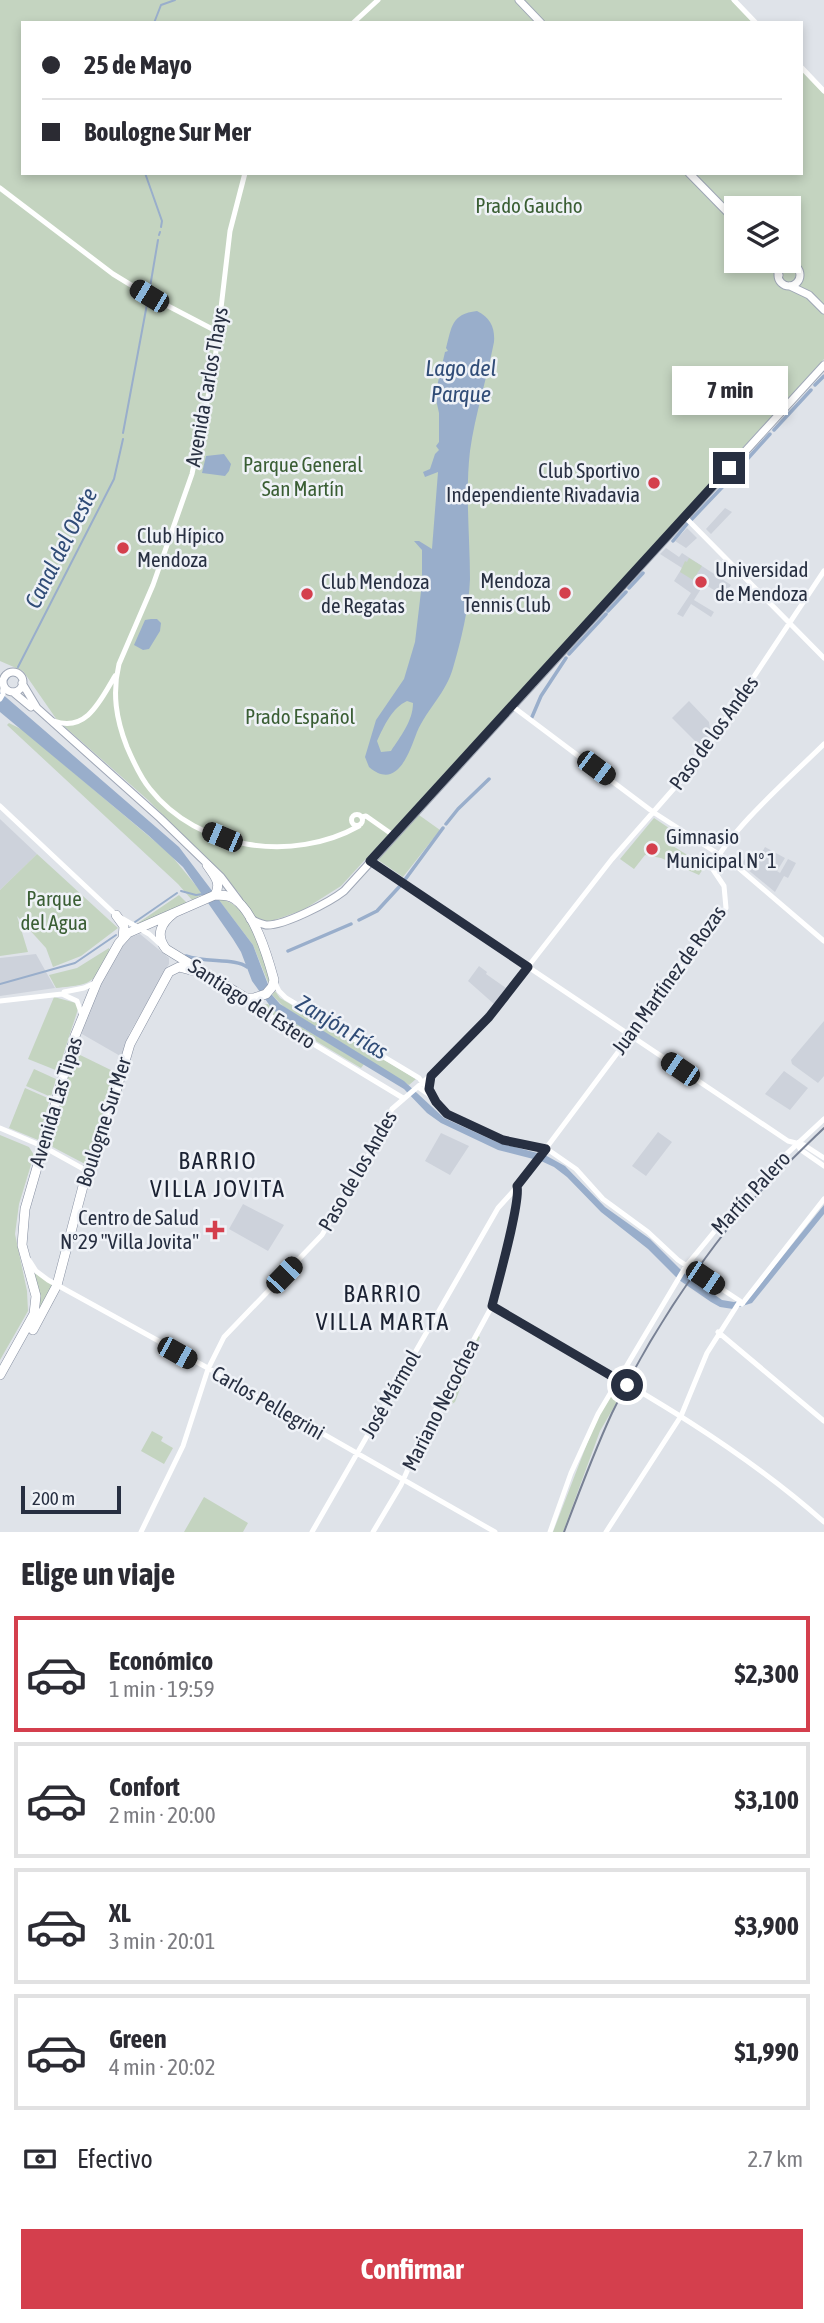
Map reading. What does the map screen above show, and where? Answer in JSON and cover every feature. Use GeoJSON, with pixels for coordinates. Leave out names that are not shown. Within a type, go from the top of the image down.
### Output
{"type":"FeatureCollection","features":[{"type":"Feature","properties":{"kind":"highway"},"geometry":{"type":"LineString","coordinates":[[207,865],[219,886],[211,897]]}},
{"type":"Feature","properties":{"kind":"highway"},"geometry":{"type":"LineString","coordinates":[[211,897],[231,897],[247,914],[263,944],[274,980],[271,990],[262,996],[246,998]]}},
{"type":"Feature","properties":{"kind":"highway","name":"Avenida Las Tipas"},"geometry":{"type":"LineString","coordinates":[[28,1332],[36,1296],[22,1238],[26,1203],[82,1015],[97,982],[123,938],[139,928],[211,897]]}},
{"type":"Feature","properties":{"kind":"highway"},"geometry":{"type":"LineString","coordinates":[[166,949],[160,940],[160,930],[174,913]]}},
{"type":"Feature","properties":{"kind":"highway"},"geometry":{"type":"LineString","coordinates":[[116,915],[124,926],[123,938]]}},
{"type":"Feature","properties":{"kind":"highway","name":"Santiago del Estero"},"geometry":{"type":"LineString","coordinates":[[166,949],[246,998]]}},
{"type":"Feature","properties":{"kind":"highway","name":"Boulogne Sur Mer"},"geometry":{"type":"LineString","coordinates":[[28,1332],[57,1285],[87,1171],[115,1095],[130,1044],[166,975],[173,969],[183,967],[223,984]]}},
{"type":"Feature","properties":{"kind":"highway"},"geometry":{"type":"LineString","coordinates":[[0,1375],[28,1332]]}},
{"type":"Feature","properties":{"kind":"highway"},"geometry":{"type":"LineString","coordinates":[[0,1386],[28,1332]]}},
{"type":"Feature","properties":{"kind":"main road"},"geometry":{"type":"LineString","coordinates":[[519,0],[539,21]]}},
{"type":"Feature","properties":{"kind":"main road"},"geometry":{"type":"LineString","coordinates":[[691,175],[724,209]]}},
{"type":"Feature","properties":{"kind":"main road"},"geometry":{"type":"LineString","coordinates":[[800,273],[809,295]]}},
{"type":"Feature","properties":{"kind":"main road"},"geometry":{"type":"LineString","coordinates":[[779,275],[782,284],[809,295],[824,310]]}},
{"type":"Feature","properties":{"kind":"main road"},"geometry":{"type":"LineString","coordinates":[[790,286],[800,276]]}},
{"type":"Feature","properties":{"kind":"main road"},"geometry":{"type":"LineString","coordinates":[[122,784],[7,694],[2,682],[4,672],[17,673],[30,700],[122,784],[207,865],[233,892],[247,914],[261,924],[275,924],[333,899],[344,891],[824,365]]}},
{"type":"Feature","properties":{"kind":"main road"},"geometry":{"type":"LineString","coordinates":[[7,694],[19,689],[22,683]]}},
{"type":"Feature","properties":{"kind":"main road"},"geometry":{"type":"LineString","coordinates":[[263,944],[266,934],[275,924]]}},
{"type":"Feature","properties":{"kind":"street"},"geometry":{"type":"LineString","coordinates":[[355,21],[379,0]]}},
{"type":"Feature","properties":{"kind":"street"},"geometry":{"type":"LineString","coordinates":[[734,0],[755,21]]}},
{"type":"Feature","properties":{"kind":"street"},"geometry":{"type":"LineString","coordinates":[[803,69],[824,91]]}},
{"type":"Feature","properties":{"kind":"street","name":"Avenida Carlos Thays"},"geometry":{"type":"LineString","coordinates":[[244,175],[230,231],[211,390],[192,474],[153,585],[122,654],[117,674],[117,714],[132,758],[148,787],[179,816],[222,837],[269,846],[304,846],[338,834],[361,822],[355,815],[352,822],[338,834]]}},
{"type":"Feature","properties":{"kind":"street"},"geometry":{"type":"LineString","coordinates":[[0,188],[113,274],[218,332]]}},
{"type":"Feature","properties":{"kind":"street"},"geometry":{"type":"LineString","coordinates":[[685,517],[824,658]]}},
{"type":"Feature","properties":{"kind":"street","name":"Paso de los Andes"},"geometry":{"type":"LineString","coordinates":[[141,1532],[183,1446],[208,1368],[221,1342],[322,1235],[374,1146],[387,1115],[403,1098],[431,1076],[489,1017],[612,859],[698,761],[824,571]]}},
{"type":"Feature","properties":{"kind":"street","name":"Avenida Carlos Thays"},"geometry":{"type":"LineString","coordinates":[[49,719],[65,724],[83,720],[93,712],[117,674]]}},
{"type":"Feature","properties":{"kind":"street"},"geometry":{"type":"LineString","coordinates":[[512,706],[653,812],[720,853],[824,941]]}},
{"type":"Feature","properties":{"kind":"street"},"geometry":{"type":"LineString","coordinates":[[720,853],[824,744]]}},
{"type":"Feature","properties":{"kind":"street","name":"Santiago del Estero"},"geometry":{"type":"LineString","coordinates":[[0,806],[116,915],[139,928],[166,949]]}},
{"type":"Feature","properties":{"kind":"street"},"geometry":{"type":"LineString","coordinates":[[352,822],[370,822],[393,835]]}},
{"type":"Feature","properties":{"kind":"street","name":"Juan Martínez de Rozas"},"geometry":{"type":"LineString","coordinates":[[541,1155],[726,908],[724,886],[712,868],[720,853]]}},
{"type":"Feature","properties":{"kind":"street"},"geometry":{"type":"LineString","coordinates":[[370,861],[789,1141],[805,1146],[824,1158]]}},
{"type":"Feature","properties":{"kind":"street"},"geometry":{"type":"LineString","coordinates":[[274,980],[286,998],[424,1082],[436,1102]]}},
{"type":"Feature","properties":{"kind":"street"},"geometry":{"type":"LineString","coordinates":[[0,1001],[78,990],[97,982]]}},
{"type":"Feature","properties":{"kind":"street"},"geometry":{"type":"LineString","coordinates":[[51,994],[73,998],[79,1004],[82,1015]]}},
{"type":"Feature","properties":{"kind":"street","name":"Santiago del Estero"},"geometry":{"type":"LineString","coordinates":[[246,998],[287,1028],[403,1098]]}},
{"type":"Feature","properties":{"kind":"street"},"geometry":{"type":"LineString","coordinates":[[429,1089],[431,1076]]}},
{"type":"Feature","properties":{"kind":"street"},"geometry":{"type":"LineString","coordinates":[[414,1090],[436,1102],[450,1116],[503,1140],[572,1166],[603,1199],[649,1232],[675,1257],[682,1273],[740,1304]]}},
{"type":"Feature","properties":{"kind":"street","name":"Martín Palero"},"geometry":{"type":"LineString","coordinates":[[550,1532],[571,1473],[595,1419],[682,1273],[751,1187],[824,1119]]}},
{"type":"Feature","properties":{"kind":"street"},"geometry":{"type":"LineString","coordinates":[[0,1128],[42,1146],[87,1171]]}},
{"type":"Feature","properties":{"kind":"street"},"geometry":{"type":"LineString","coordinates":[[797,1144],[803,1152],[824,1166]]}},
{"type":"Feature","properties":{"kind":"street"},"geometry":{"type":"LineString","coordinates":[[517,1186],[541,1155]]}},
{"type":"Feature","properties":{"kind":"street","name":"Mariano Necochea"},"geometry":{"type":"LineString","coordinates":[[373,1532],[403,1480],[426,1428],[492,1306],[515,1211],[519,1191],[517,1186]]}},
{"type":"Feature","properties":{"kind":"street","name":"José Mármol"},"geometry":{"type":"LineString","coordinates":[[312,1532],[498,1208],[517,1186]]}},
{"type":"Feature","properties":{"kind":"street"},"geometry":{"type":"LineString","coordinates":[[606,1532],[681,1416],[695,1378],[719,1334],[824,1199]]}},
{"type":"Feature","properties":{"kind":"street","name":"Carlos Pellegrini"},"geometry":{"type":"LineString","coordinates":[[22,1238],[28,1258],[37,1271],[57,1285],[495,1532]]}},
{"type":"Feature","properties":{"kind":"street"},"geometry":{"type":"LineString","coordinates":[[675,1257],[685,1259],[696,1253]]}},
{"type":"Feature","properties":{"kind":"street"},"geometry":{"type":"LineString","coordinates":[[492,1306],[681,1416],[788,1490],[824,1522]]}},
{"type":"Feature","properties":{"kind":"street"},"geometry":{"type":"LineString","coordinates":[[719,1334],[824,1421]]}},
{"type":"Feature","properties":{"kind":"shaded area"},"geometry":{"type":"Polygon","coordinates":[[[725,508],[732,512],[711,534],[706,529],[725,508]]]}},
{"type":"Feature","properties":{"kind":"shaded area"},"geometry":{"type":"Polygon","coordinates":[[[687,528],[697,538],[686,548],[675,541],[687,528]]]}},
{"type":"Feature","properties":{"kind":"shaded area","name":"Universidad de Mendoza"},"geometry":{"type":"Polygon","coordinates":[[[666,548],[679,557],[682,553],[731,585],[724,596],[704,584],[694,600],[714,612],[711,617],[691,604],[683,617],[677,614],[691,593],[674,581],[682,568],[660,554],[666,548]]]}},
{"type":"Feature","properties":{"kind":"shaded area"},"geometry":{"type":"Polygon","coordinates":[[[689,701],[709,722],[711,735],[702,748],[672,718],[689,701]]]}},
{"type":"Feature","properties":{"kind":"shaded area"},"geometry":{"type":"Polygon","coordinates":[[[0,819],[37,854],[0,890],[0,819]]]}},
{"type":"Feature","properties":{"kind":"shaded area"},"geometry":{"type":"Polygon","coordinates":[[[765,847],[785,858],[777,871],[780,873],[788,859],[796,863],[788,878],[784,876],[775,892],[741,864],[749,854],[759,858],[765,847]]]}},
{"type":"Feature","properties":{"kind":"shaded area"},"geometry":{"type":"Polygon","coordinates":[[[140,934],[169,958],[169,964],[129,1034],[122,1057],[82,1034],[83,1022],[100,982],[121,947],[131,937],[140,934]]]}},
{"type":"Feature","properties":{"kind":"shaded area"},"geometry":{"type":"Polygon","coordinates":[[[36,954],[55,988],[0,996],[0,958],[36,954]]]}},
{"type":"Feature","properties":{"kind":"shaded area"},"geometry":{"type":"Polygon","coordinates":[[[479,966],[506,988],[494,1004],[468,981],[479,966]]]}},
{"type":"Feature","properties":{"kind":"shaded area"},"geometry":{"type":"Polygon","coordinates":[[[824,1021],[824,1076],[818,1083],[792,1064],[791,1060],[824,1021]]]}},
{"type":"Feature","properties":{"kind":"shaded area"},"geometry":{"type":"Polygon","coordinates":[[[784,1071],[808,1088],[790,1110],[765,1094],[784,1071]]]}},
{"type":"Feature","properties":{"kind":"shaded area"},"geometry":{"type":"Polygon","coordinates":[[[658,1132],[672,1142],[646,1176],[632,1166],[658,1132]]]}},
{"type":"Feature","properties":{"kind":"shaded area"},"geometry":{"type":"Polygon","coordinates":[[[441,1133],[469,1146],[450,1175],[425,1161],[441,1133]]]}},
{"type":"Feature","properties":{"kind":"shaded area"},"geometry":{"type":"Polygon","coordinates":[[[243,1204],[284,1225],[268,1251],[229,1229],[243,1204]]]}},
{"type":"Feature","properties":{"kind":"green space","name":"Parque General San Martín"},"geometry":{"type":"Polygon","coordinates":[[[0,0],[731,0],[752,21],[21,21],[21,175],[803,175],[803,72],[824,94],[824,359],[341,886],[303,910],[266,923],[255,919],[239,893],[148,800],[57,720],[23,671],[0,661],[0,0]]]}},
{"type":"Feature","properties":{"kind":"green space"},"geometry":{"type":"Polygon","coordinates":[[[689,558],[702,566],[693,580],[680,572],[689,558]]]}},
{"type":"Feature","properties":{"kind":"green space"},"geometry":{"type":"Polygon","coordinates":[[[9,723],[23,730],[170,854],[203,894],[192,900],[7,725],[9,723]]]}},
{"type":"Feature","properties":{"kind":"green space"},"geometry":{"type":"Polygon","coordinates":[[[419,815],[440,830],[403,877],[378,860],[419,815]]]}},
{"type":"Feature","properties":{"kind":"green space","name":"Gimnasio Municipal N° 1"},"geometry":{"type":"Polygon","coordinates":[[[654,818],[675,832],[668,843],[705,866],[699,875],[661,858],[645,855],[634,869],[620,859],[654,818]]]}},
{"type":"Feature","properties":{"kind":"green space","name":"Parque del Agua"},"geometry":{"type":"Polygon","coordinates":[[[37,854],[118,928],[81,956],[53,967],[46,948],[17,916],[28,952],[0,956],[0,890],[37,854]]]}},
{"type":"Feature","properties":{"kind":"green space"},"geometry":{"type":"Polygon","coordinates":[[[179,895],[188,904],[138,925],[138,923],[179,895]]]}},
{"type":"Feature","properties":{"kind":"green space"},"geometry":{"type":"Polygon","coordinates":[[[218,899],[229,902],[247,919],[264,957],[271,980],[269,985],[253,945],[218,899]]]}},
{"type":"Feature","properties":{"kind":"green space"},"geometry":{"type":"Polygon","coordinates":[[[109,948],[104,962],[90,981],[56,988],[49,975],[77,968],[109,948]]]}},
{"type":"Feature","properties":{"kind":"green space"},"geometry":{"type":"Polygon","coordinates":[[[275,991],[280,998],[416,1079],[409,1085],[284,1007],[272,995],[275,991]]]}},
{"type":"Feature","properties":{"kind":"green space"},"geometry":{"type":"Polygon","coordinates":[[[54,997],[76,1003],[78,1009],[58,1071],[28,1059],[54,997]]]}},
{"type":"Feature","properties":{"kind":"green space"},"geometry":{"type":"Polygon","coordinates":[[[268,1004],[286,1018],[364,1064],[361,1068],[276,1017],[262,1005],[268,1004]]]}},
{"type":"Feature","properties":{"kind":"green space"},"geometry":{"type":"Polygon","coordinates":[[[74,1052],[117,1073],[109,1104],[85,1164],[47,1144],[74,1052]]]}},
{"type":"Feature","properties":{"kind":"green space"},"geometry":{"type":"Polygon","coordinates":[[[34,1069],[56,1079],[51,1097],[26,1086],[34,1069]]]}},
{"type":"Feature","properties":{"kind":"green space"},"geometry":{"type":"Polygon","coordinates":[[[25,1088],[50,1099],[38,1140],[9,1128],[25,1088]]]}},
{"type":"Feature","properties":{"kind":"green space"},"geometry":{"type":"Polygon","coordinates":[[[0,1135],[29,1147],[34,1155],[19,1204],[15,1234],[27,1291],[28,1311],[0,1360],[0,1135]]]}},
{"type":"Feature","properties":{"kind":"green space"},"geometry":{"type":"Polygon","coordinates":[[[29,1263],[54,1286],[35,1324],[29,1263]]]}},
{"type":"Feature","properties":{"kind":"green space"},"geometry":{"type":"Polygon","coordinates":[[[478,1336],[480,1337],[455,1402],[442,1403],[478,1336]]]}},
{"type":"Feature","properties":{"kind":"green space"},"geometry":{"type":"Polygon","coordinates":[[[616,1385],[625,1388],[600,1431],[563,1532],[553,1532],[595,1423],[616,1385]]]}},
{"type":"Feature","properties":{"kind":"green space"},"geometry":{"type":"Polygon","coordinates":[[[152,1431],[163,1437],[161,1441],[173,1448],[164,1464],[141,1451],[152,1431]]]}},
{"type":"Feature","properties":{"kind":"green space"},"geometry":{"type":"Polygon","coordinates":[[[204,1497],[248,1523],[243,1532],[184,1532],[204,1497]]]}},
{"type":"Feature","properties":{"kind":"water","name":"Lago del Parque"},"geometry":{"type":"Polygon","coordinates":[[[477,311],[486,317],[493,328],[494,342],[470,451],[470,579],[464,624],[450,677],[421,724],[406,759],[394,772],[387,775],[369,767],[365,757],[376,720],[404,679],[415,642],[422,583],[422,550],[414,541],[432,549],[438,472],[425,477],[423,472],[430,469],[439,450],[436,446],[439,442],[439,413],[435,395],[454,323],[457,318],[477,311]],[[407,701],[402,704],[389,718],[377,741],[381,752],[391,751],[408,722],[413,703],[407,701]]]}},
{"type":"Feature","properties":{"kind":"water"},"geometry":{"type":"Polygon","coordinates":[[[224,454],[231,464],[225,476],[202,473],[206,456],[224,454]]]}},
{"type":"Feature","properties":{"kind":"water"},"geometry":{"type":"Polygon","coordinates":[[[157,619],[161,623],[160,631],[149,649],[143,650],[134,645],[145,620],[157,619]]]}},
{"type":"Feature","properties":{"kind":"water"},"geometry":{"type":"Polygon","coordinates":[[[0,692],[179,847],[253,945],[272,995],[280,1004],[404,1081],[444,1118],[499,1143],[545,1155],[565,1166],[605,1207],[650,1239],[685,1274],[722,1300],[734,1302],[749,1298],[824,1205],[824,1214],[752,1303],[733,1309],[711,1302],[679,1280],[648,1249],[601,1212],[554,1167],[498,1150],[441,1123],[427,1113],[404,1089],[273,1010],[252,981],[233,939],[183,867],[0,712],[0,692]]]}},
{"type":"Feature","properties":{"kind":"waterway","name":"Canal del Oeste"},"geometry":{"type":"LineString","coordinates":[[155,21],[161,5],[175,0]]}},
{"type":"Feature","properties":{"kind":"waterway","name":"Canal del Oeste"},"geometry":{"type":"LineString","coordinates":[[146,175],[162,221],[161,227]]}},
{"type":"Feature","properties":{"kind":"waterway","name":"Canal del Oeste"},"geometry":{"type":"LineString","coordinates":[[149,293],[158,240]]}},
{"type":"Feature","properties":{"kind":"waterway","name":"Canal del Oeste"},"geometry":{"type":"LineString","coordinates":[[123,433],[147,304]]}},
{"type":"Feature","properties":{"kind":"waterway"},"geometry":{"type":"LineString","coordinates":[[815,385],[824,376]]}},
{"type":"Feature","properties":{"kind":"waterway"},"geometry":{"type":"LineString","coordinates":[[774,430],[811,390]]}},
{"type":"Feature","properties":{"kind":"waterway"},"geometry":{"type":"LineString","coordinates":[[733,475],[770,434]]}},
{"type":"Feature","properties":{"kind":"waterway","name":"Canal del Oeste"},"geometry":{"type":"LineString","coordinates":[[18,667],[114,479],[123,439]]}},
{"type":"Feature","properties":{"kind":"waterway"},"geometry":{"type":"LineString","coordinates":[[691,520],[731,478]]}},
{"type":"Feature","properties":{"kind":"waterway"},"geometry":{"type":"LineString","coordinates":[[673,541],[687,524]]}},
{"type":"Feature","properties":{"kind":"waterway"},"geometry":{"type":"LineString","coordinates":[[629,588],[643,573]]}},
{"type":"Feature","properties":{"kind":"waterway"},"geometry":{"type":"LineString","coordinates":[[608,611],[626,592]]}},
{"type":"Feature","properties":{"kind":"waterway"},"geometry":{"type":"LineString","coordinates":[[569,654],[606,614]]}},
{"type":"Feature","properties":{"kind":"waterway"},"geometry":{"type":"LineString","coordinates":[[532,717],[541,696],[566,658]]}},
{"type":"Feature","properties":{"kind":"waterway"},"geometry":{"type":"LineString","coordinates":[[7,680],[10,676]]}},
{"type":"Feature","properties":{"kind":"waterway"},"geometry":{"type":"LineString","coordinates":[[446,824],[489,779]]}},
{"type":"Feature","properties":{"kind":"waterway"},"geometry":{"type":"LineString","coordinates":[[404,881],[443,828]]}},
{"type":"Feature","properties":{"kind":"waterway"},"geometry":{"type":"LineString","coordinates":[[359,920],[377,911],[400,886]]}},
{"type":"Feature","properties":{"kind":"waterway"},"geometry":{"type":"LineString","coordinates":[[181,891],[203,894]]}},
{"type":"Feature","properties":{"kind":"waterway"},"geometry":{"type":"LineString","coordinates":[[135,922],[177,893]]}},
{"type":"Feature","properties":{"kind":"waterway"},"geometry":{"type":"LineString","coordinates":[[288,951],[351,924]]}},
{"type":"Feature","properties":{"kind":"waterway"},"geometry":{"type":"LineString","coordinates":[[0,984],[75,963],[116,935]]}},
{"type":"Feature","properties":{"kind":"waterway"},"geometry":{"type":"LineString","coordinates":[[186,956],[236,962],[247,967]]}},
{"type":"Feature","properties":{"kind":"tram line"},"geometry":{"type":"LineString","coordinates":[[564,1532],[612,1413],[634,1370],[686,1285],[740,1214],[824,1128]]}},
{"type":"Feature","properties":{"kind":"place","name":"Club Sportivo Independiente Rivadavia"},"geometry":{"type":"Point","coordinates":[654,483]}},
{"type":"Feature","properties":{"kind":"place","name":"Club Hípico Mendoza"},"geometry":{"type":"Point","coordinates":[123,548]}},
{"type":"Feature","properties":{"kind":"place","name":"Universidad de Mendoza"},"geometry":{"type":"Point","coordinates":[701,582]}},
{"type":"Feature","properties":{"kind":"place","name":"Mendoza Tennis Club"},"geometry":{"type":"Point","coordinates":[565,593]}},
{"type":"Feature","properties":{"kind":"place","name":"Club Mendoza de Regatas"},"geometry":{"type":"Point","coordinates":[307,594]}},
{"type":"Feature","properties":{"kind":"place","name":"Gimnasio Municipal N° 1"},"geometry":{"type":"Point","coordinates":[652,849]}},
{"type":"Feature","properties":{"kind":"place","name":"Centro de Salud N°29 \"Villa Jovita\""},"geometry":{"type":"Point","coordinates":[215,1230]}},
{"type":"Feature","properties":{"kind":"district","name":"BARRIO VILLA JOVITA"},"geometry":{"type":"Point","coordinates":[218,1175]}},
{"type":"Feature","properties":{"kind":"district","name":"BARRIO VILLA MARTA"},"geometry":{"type":"Point","coordinates":[383,1308]}},
{"type":"Feature","properties":{"kind":"route"},"geometry":{"type":"LineString","coordinates":[[627,1385],[492,1306],[515,1211],[519,1191],[517,1186],[546,1149],[503,1140],[450,1116],[439,1107],[429,1089],[431,1076],[489,1017],[528,967],[370,861],[729,468]]}},
{"type":"Feature","properties":{"kind":"park label","name":"Prado Gaucho"},"geometry":{"type":"Point","coordinates":[529,206]}},
{"type":"Feature","properties":{"kind":"park label","name":"Prado Español"},"geometry":{"type":"Point","coordinates":[300,717]}},
{"type":"Feature","properties":{"kind":"water label","name":"Zanjón Frías"},"geometry":{"type":"Point","coordinates":[342,1027]}}]}
